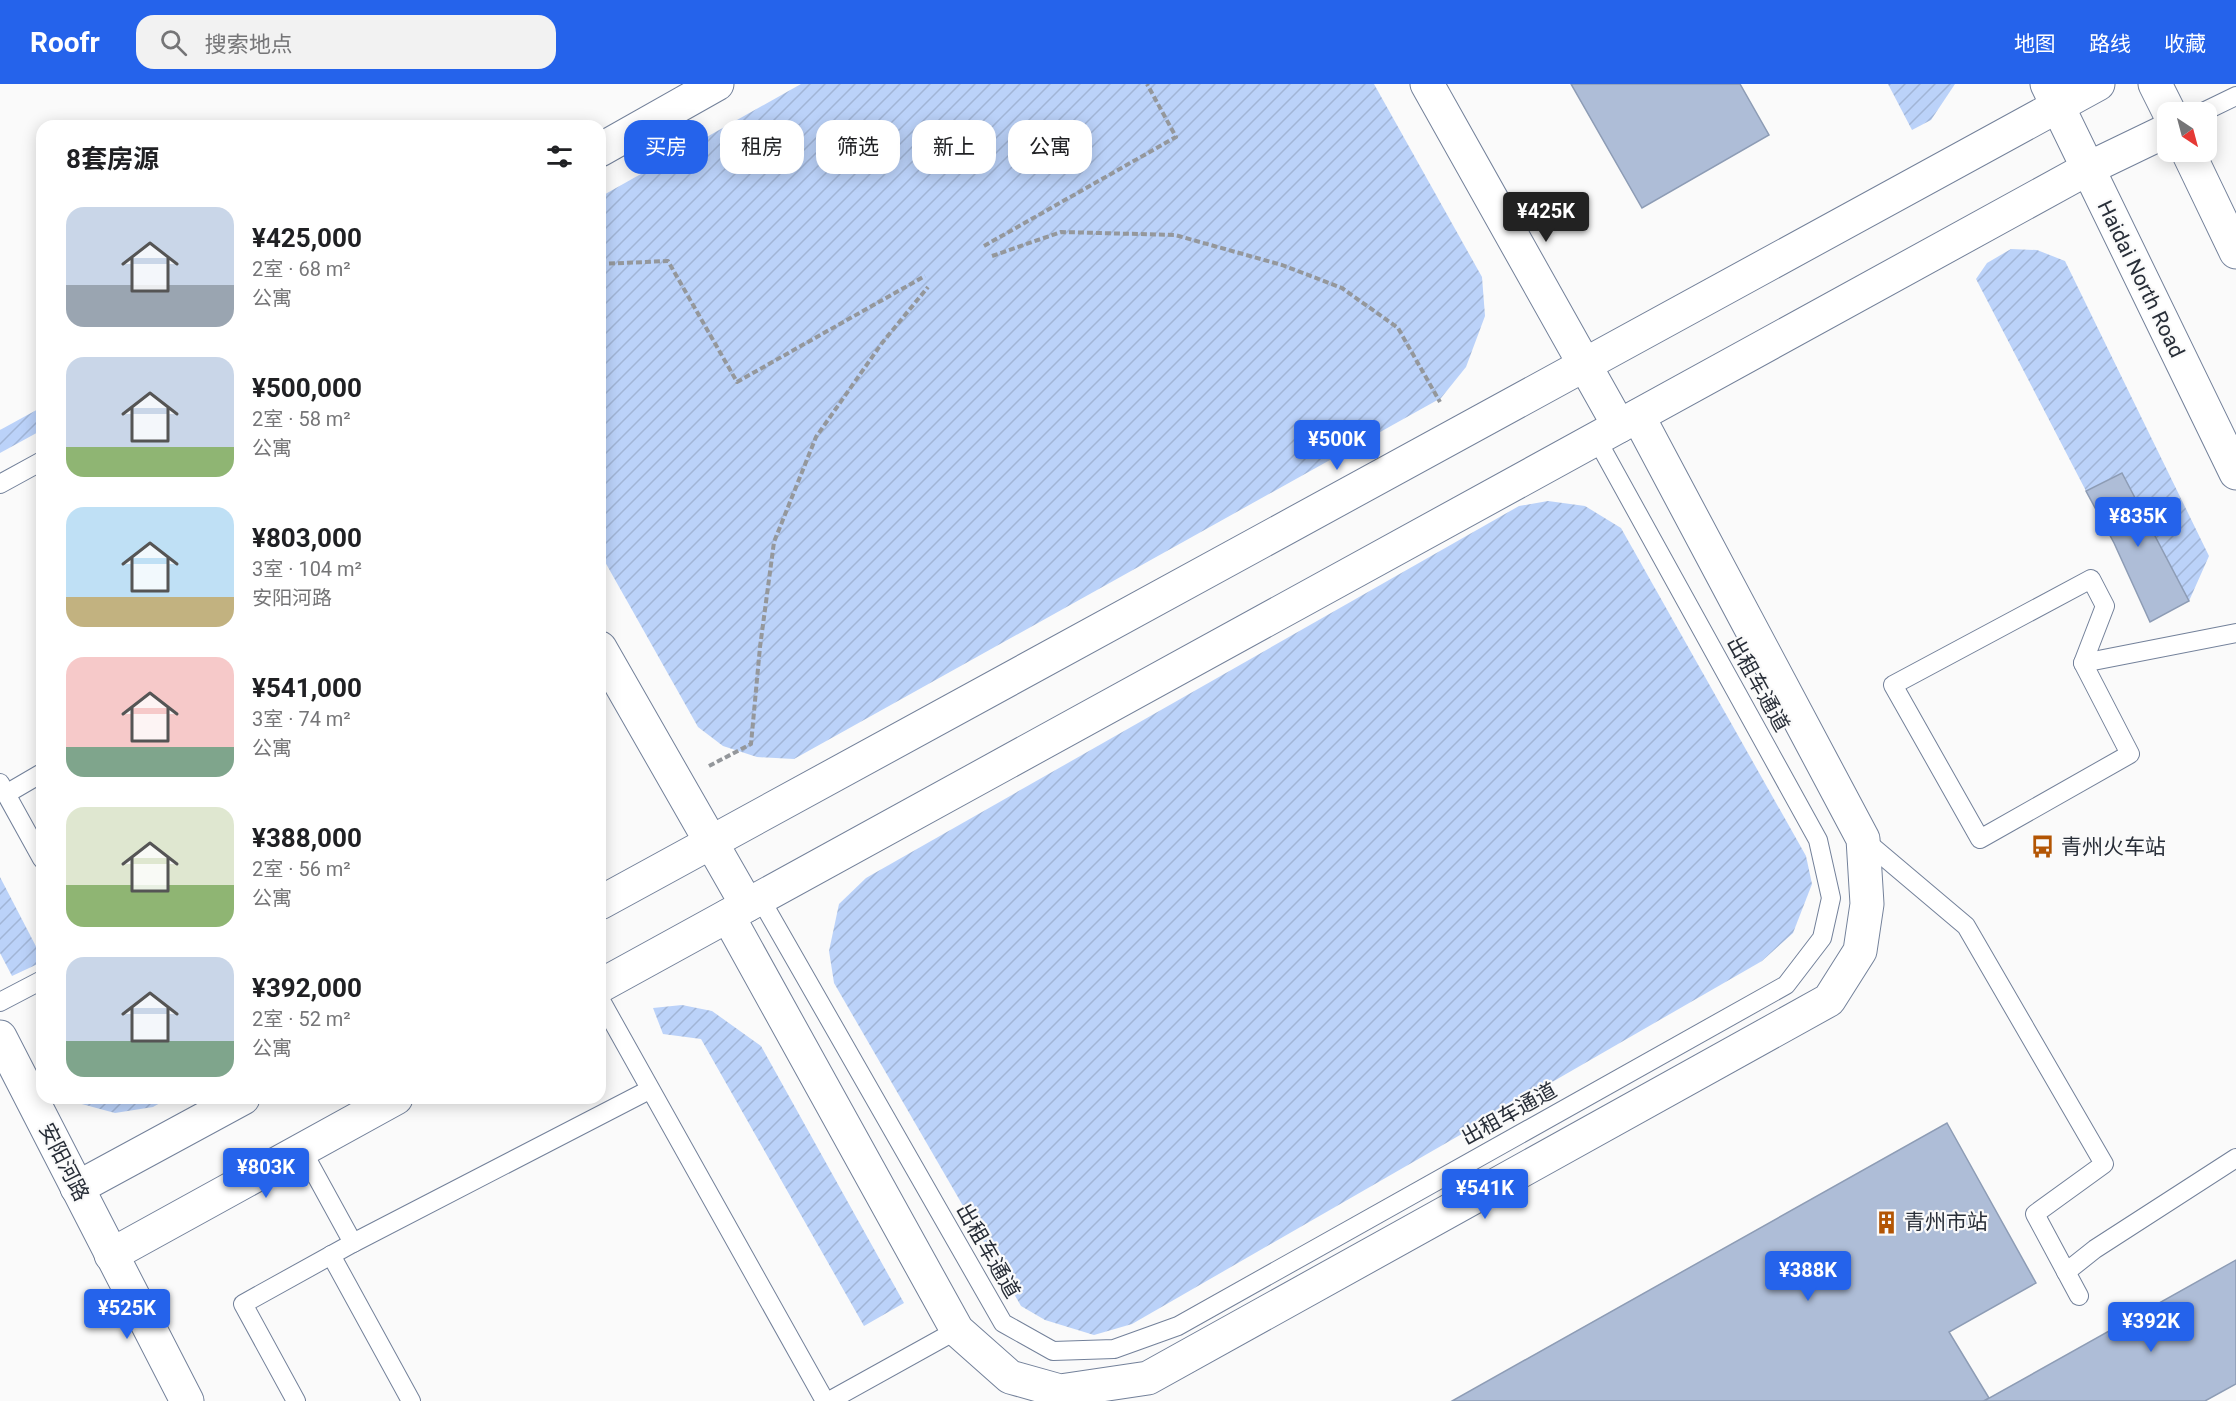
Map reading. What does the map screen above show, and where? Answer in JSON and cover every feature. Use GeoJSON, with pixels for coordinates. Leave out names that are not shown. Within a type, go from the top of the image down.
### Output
{"type":"FeatureCollection","features":[{"type":"Feature","properties":{"kind":"main road"},"geometry":{"type":"LineString","coordinates":[[606,147],[717,84]]}},
{"type":"Feature","properties":{"kind":"main road"},"geometry":{"type":"LineString","coordinates":[[606,659],[745,906],[957,1330],[1010,1377],[1060,1391],[1148,1378],[1829,1000],[1860,951],[1867,904],[1863,839],[1618,427],[1585,364],[1427,84]]}},
{"type":"Feature","properties":{"kind":"main road"},"geometry":{"type":"LineString","coordinates":[[606,900],[1585,364],[2052,95],[2098,84]]}},
{"type":"Feature","properties":{"kind":"main road"},"geometry":{"type":"LineString","coordinates":[[2155,84],[2164,102]]}},
{"type":"Feature","properties":{"kind":"main road","name":"Haidai North Road"},"geometry":{"type":"LineString","coordinates":[[2052,95],[2236,473]]}},
{"type":"Feature","properties":{"kind":"main road"},"geometry":{"type":"LineString","coordinates":[[606,983],[2087,169],[2157,135]]}},
{"type":"Feature","properties":{"kind":"main road"},"geometry":{"type":"LineString","coordinates":[[2192,162],[2236,252]]}},
{"type":"Feature","properties":{"kind":"main road","name":"安阳河路"},"geometry":{"type":"LineString","coordinates":[[0,1037],[187,1401]]}},
{"type":"Feature","properties":{"kind":"main road"},"geometry":{"type":"LineString","coordinates":[[77,1188],[232,1104]]}},
{"type":"Feature","properties":{"kind":"main road"},"geometry":{"type":"LineString","coordinates":[[111,1255],[385,1104]]}},
{"type":"Feature","properties":{"kind":"lane"},"geometry":{"type":"LineString","coordinates":[[2217,105],[2236,96]]}},
{"type":"Feature","properties":{"kind":"lane","name":"出租车通道"},"geometry":{"type":"LineString","coordinates":[[745,906],[1003,1323],[1053,1350],[1114,1349],[1178,1326],[1786,985],[1822,938],[1832,898],[1818,840],[1618,427]]}},
{"type":"Feature","properties":{"kind":"lane"},"geometry":{"type":"LineString","coordinates":[[0,484],[36,464]]}},
{"type":"Feature","properties":{"kind":"lane"},"geometry":{"type":"LineString","coordinates":[[2091,579],[2105,606],[2083,663],[2130,754],[1980,839],[1893,685],[2091,579]]}},
{"type":"Feature","properties":{"kind":"lane"},"geometry":{"type":"LineString","coordinates":[[2083,663],[2236,633]]}},
{"type":"Feature","properties":{"kind":"lane"},"geometry":{"type":"LineString","coordinates":[[36,775],[3,788],[36,848]]}},
{"type":"Feature","properties":{"kind":"lane"},"geometry":{"type":"LineString","coordinates":[[1863,839],[1966,926],[2104,1164],[2035,1214],[2079,1296]]}},
{"type":"Feature","properties":{"kind":"lane"},"geometry":{"type":"LineString","coordinates":[[0,1002],[36,983]]}},
{"type":"Feature","properties":{"kind":"lane"},"geometry":{"type":"LineString","coordinates":[[606,1010],[827,1401],[957,1330]]}},
{"type":"Feature","properties":{"kind":"lane"},"geometry":{"type":"LineString","coordinates":[[296,1401],[243,1304],[353,1243],[650,1089]]}},
{"type":"Feature","properties":{"kind":"lane"},"geometry":{"type":"LineString","coordinates":[[302,1150],[353,1243]]}},
{"type":"Feature","properties":{"kind":"lane"},"geometry":{"type":"LineString","coordinates":[[2066,1272],[2095,1249],[2236,1158]]}},
{"type":"Feature","properties":{"kind":"lane"},"geometry":{"type":"LineString","coordinates":[[331,1255],[411,1401]]}},
{"type":"Feature","properties":{"kind":"path"},"geometry":{"type":"LineString","coordinates":[[984,246],[1176,137],[1147,84]]}},
{"type":"Feature","properties":{"kind":"path"},"geometry":{"type":"LineString","coordinates":[[992,256],[1061,232],[1175,235],[1292,268],[1342,288],[1398,328],[1459,433]]}},
{"type":"Feature","properties":{"kind":"path"},"geometry":{"type":"LineString","coordinates":[[606,264],[668,261],[737,382],[925,276]]}},
{"type":"Feature","properties":{"kind":"path"},"geometry":{"type":"LineString","coordinates":[[677,783],[751,744],[760,647],[774,542],[816,437],[882,343],[928,287]]}},
{"type":"Feature","properties":{"kind":"shaded area"},"geometry":{"type":"Polygon","coordinates":[[[801,84],[1374,84],[1482,277],[1485,316],[1466,367],[1441,398],[794,759],[757,757],[723,746],[698,727],[606,564],[606,194],[641,174],[708,174],[708,136],[720,130],[720,174],[804,174],[804,120],[737,120],[801,84]]]}},
{"type":"Feature","properties":{"kind":"shaded area"},"geometry":{"type":"Polygon","coordinates":[[[1888,84],[1955,84],[1931,120],[1912,130],[1888,84]]]}},
{"type":"Feature","properties":{"kind":"shaded area"},"geometry":{"type":"Polygon","coordinates":[[[2011,249],[2037,250],[2065,261],[2209,556],[2189,601],[2122,473],[2086,491],[1976,279],[1987,263],[2011,249]]]}},
{"type":"Feature","properties":{"kind":"shaded area"},"geometry":{"type":"Polygon","coordinates":[[[36,410],[36,433],[0,453],[0,430],[36,410]]]}},
{"type":"Feature","properties":{"kind":"shaded area"},"geometry":{"type":"Polygon","coordinates":[[[1548,501],[1585,506],[1621,528],[1806,856],[1812,884],[1793,933],[1762,961],[1132,1324],[1094,1335],[1045,1320],[1021,1306],[834,983],[829,951],[839,904],[866,878],[1519,506],[1548,501]]]}},
{"type":"Feature","properties":{"kind":"shaded area"},"geometry":{"type":"Polygon","coordinates":[[[0,877],[36,946],[36,965],[12,976],[0,953],[0,877]]]}},
{"type":"Feature","properties":{"kind":"shaded area"},"geometry":{"type":"Polygon","coordinates":[[[682,1005],[712,1011],[761,1046],[904,1303],[864,1326],[701,1039],[663,1034],[653,1008],[682,1005]]]}},
{"type":"Feature","properties":{"kind":"shaded area"},"geometry":{"type":"Polygon","coordinates":[[[82,1104],[158,1104],[153,1107],[115,1113],[82,1104]]]}},
{"type":"Feature","properties":{"kind":"building"},"geometry":{"type":"Polygon","coordinates":[[[1571,84],[1740,84],[1769,135],[1642,208],[1571,84]]]}},
{"type":"Feature","properties":{"kind":"building"},"geometry":{"type":"Polygon","coordinates":[[[2122,473],[2189,601],[2150,622],[2114,543],[2086,491],[2122,473]]]}},
{"type":"Feature","properties":{"kind":"building","name":"青州市站"},"geometry":{"type":"Polygon","coordinates":[[[1947,1123],[2036,1283],[1949,1332],[1989,1398],[1984,1401],[1452,1401],[1947,1123]]]}},
{"type":"Feature","properties":{"kind":"building"},"geometry":{"type":"Polygon","coordinates":[[[2236,1260],[2236,1384],[2205,1401],[1984,1401],[2236,1260]]]}},
{"type":"Feature","properties":{"kind":"place","name":"青州火车站"},"geometry":{"type":"Point","coordinates":[2043,847]}},
{"type":"Feature","properties":{"kind":"place","name":"青州市站"},"geometry":{"type":"Point","coordinates":[1886,1222]}}]}
